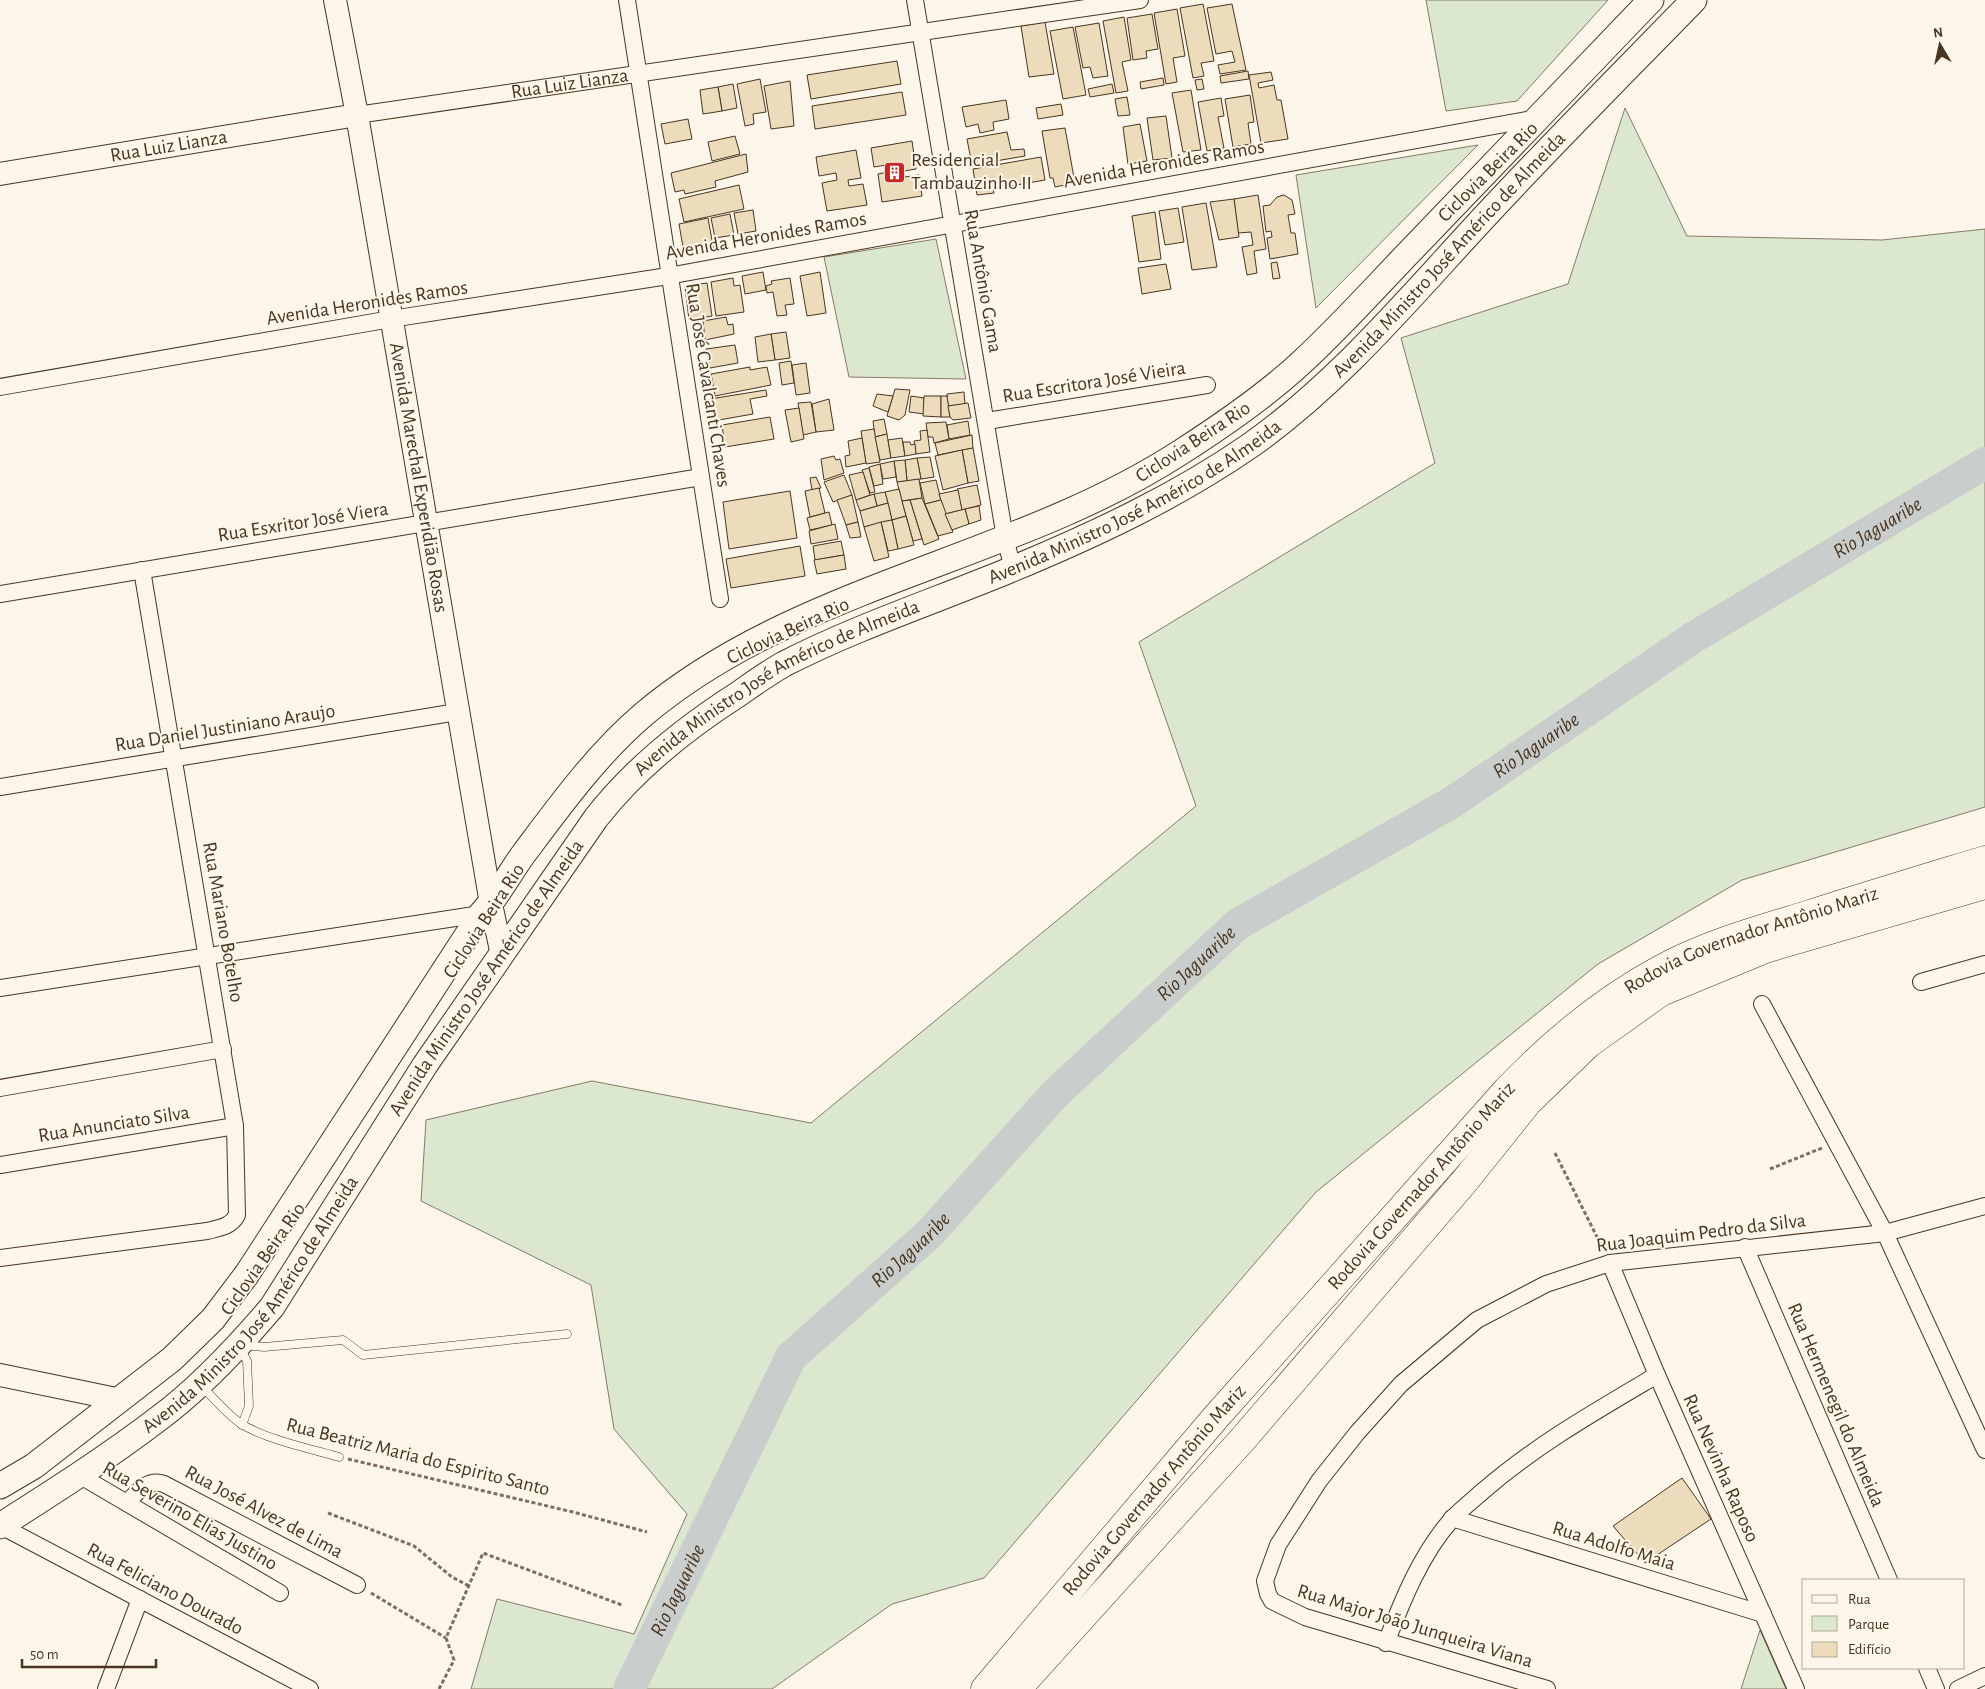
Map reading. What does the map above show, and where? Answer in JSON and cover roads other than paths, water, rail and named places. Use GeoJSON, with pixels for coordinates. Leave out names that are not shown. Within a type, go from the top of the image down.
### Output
{"type":"FeatureCollection","features":[{"type":"Feature","properties":{"kind":"highway","name":"Rodovia Governador Antônio Mariz"},"geometry":{"type":"LineString","coordinates":[[984,1688],[1216,1417],[1507,1090],[1562,1036],[1629,988],[1661,968],[1704,949],[1756,930],[1985,860]]}},
{"type":"Feature","properties":{"kind":"highway","name":"Rodovia Governador Antônio Mariz"},"geometry":{"type":"LineString","coordinates":[[1017,1689],[1243,1439],[1464,1182],[1528,1102],[1588,1044],[1662,992],[1764,949],[1985,885]]}},
{"type":"Feature","properties":{"kind":"main road","name":"Avenida Marechal Experidião Rosas"},"geometry":{"type":"LineString","coordinates":[[335,0],[357,115],[426,524],[457,712],[486,909],[502,955]]}},
{"type":"Feature","properties":{"kind":"main road","name":"Avenida Ministro José Américo de Almeida"},"geometry":{"type":"LineString","coordinates":[[0,1486],[34,1466],[121,1400],[172,1359],[212,1319],[247,1274],[522,856],[599,759],[643,715],[696,675],[759,639],[864,593],[1005,538],[1100,496],[1178,454],[1235,416],[1302,363],[1651,0]]}},
{"type":"Feature","properties":{"kind":"main road","name":"Avenida Ministro José Américo de Almeida"},"geometry":{"type":"LineString","coordinates":[[0,1526],[78,1475],[159,1418],[239,1345],[272,1307],[424,1065],[596,818],[615,794],[690,726],[782,665],[873,625],[1013,569],[1126,519],[1176,493],[1251,444],[1314,396],[1382,328],[1541,157],[1694,0]]}},
{"type":"Feature","properties":{"kind":"main road","name":"Rua Luiz Lianza"},"geometry":{"type":"LineString","coordinates":[[0,174],[357,115]]}},
{"type":"Feature","properties":{"kind":"main road"},"geometry":{"type":"LineString","coordinates":[[562,804],[567,815],[573,820],[584,822],[596,818]]}},
{"type":"Feature","properties":{"kind":"main road"},"geometry":{"type":"LineString","coordinates":[[0,1375],[121,1400]]}},
{"type":"Feature","properties":{"kind":"street","name":"Rua José Cavalcanti Chaves"},"geometry":{"type":"LineString","coordinates":[[627,0],[668,276],[720,599]]}},
{"type":"Feature","properties":{"kind":"street","name":"Rua Antônio Gama"},"geometry":{"type":"LineString","coordinates":[[915,0],[1005,538],[1013,569]]}},
{"type":"Feature","properties":{"kind":"street","name":"Rua Luiz Lianza"},"geometry":{"type":"LineString","coordinates":[[357,115],[1140,0]]}},
{"type":"Feature","properties":{"kind":"street","name":"Avenida Heronides Ramos"},"geometry":{"type":"LineString","coordinates":[[0,387],[391,319],[668,276],[1538,118]]}},
{"type":"Feature","properties":{"kind":"street","name":"Rua Escritora José Vieira"},"geometry":{"type":"LineString","coordinates":[[986,421],[1207,386]]}},
{"type":"Feature","properties":{"kind":"street","name":"Rua Esxritor José Viera"},"geometry":{"type":"LineString","coordinates":[[0,594],[701,477]]}},
{"type":"Feature","properties":{"kind":"street","name":"Rua Mariano Botelho"},"geometry":{"type":"LineString","coordinates":[[0,1258],[207,1231],[233,1222],[237,1215],[236,1126],[142,570]]}},
{"type":"Feature","properties":{"kind":"street","name":"Rua Daniel Justiniano Araujo"},"geometry":{"type":"LineString","coordinates":[[0,787],[457,712]]}},
{"type":"Feature","properties":{"kind":"street"},"geometry":{"type":"LineString","coordinates":[[0,988],[208,956],[486,909]]}},
{"type":"Feature","properties":{"kind":"street"},"geometry":{"type":"LineString","coordinates":[[1921,982],[1985,964]]}},
{"type":"Feature","properties":{"kind":"street"},"geometry":{"type":"LineString","coordinates":[[1762,1004],[1884,1233],[1985,1450]]}},
{"type":"Feature","properties":{"kind":"street"},"geometry":{"type":"LineString","coordinates":[[0,1088],[223,1049]]}},
{"type":"Feature","properties":{"kind":"street","name":"Rua Anunciato Silva"},"geometry":{"type":"LineString","coordinates":[[0,1165],[236,1126]]}},
{"type":"Feature","properties":{"kind":"street","name":"Rua Joaquim Pedro da Silva"},"geometry":{"type":"LineString","coordinates":[[1278,1545],[1319,1481],[1357,1433],[1402,1384],[1477,1320],[1546,1284],[1610,1263],[1884,1233],[1985,1206]]}},
{"type":"Feature","properties":{"kind":"street","name":"Rua Hermenegil do Almeida"},"geometry":{"type":"LineString","coordinates":[[1745,1247],[1889,1579]]}},
{"type":"Feature","properties":{"kind":"street","name":"Rua Nevinha Raposo"},"geometry":{"type":"LineString","coordinates":[[1610,1263],[1657,1376],[1796,1689]]}},
{"type":"Feature","properties":{"kind":"street"},"geometry":{"type":"LineString","coordinates":[[1386,1643],[1405,1595],[1422,1561],[1452,1518],[1514,1464],[1545,1442],[1657,1376]]}},
{"type":"Feature","properties":{"kind":"street","name":"Rua Severino Elias Justino"},"geometry":{"type":"LineString","coordinates":[[78,1475],[280,1594]]}},
{"type":"Feature","properties":{"kind":"street","name":"Rua José Alvez de Lima"},"geometry":{"type":"LineString","coordinates":[[127,1504],[147,1484],[158,1482],[164,1484],[357,1585]]}},
{"type":"Feature","properties":{"kind":"street","name":"Rua Adolfo Maia"},"geometry":{"type":"LineString","coordinates":[[1452,1518],[1763,1614]]}},
{"type":"Feature","properties":{"kind":"street","name":"Rua Feliciano Dourado"},"geometry":{"type":"LineString","coordinates":[[0,1526],[310,1689]]}},
{"type":"Feature","properties":{"kind":"street","name":"Rua Major João Junqueira Viana"},"geometry":{"type":"LineString","coordinates":[[1278,1545],[1265,1587],[1272,1601],[1305,1617],[1386,1643],[1547,1689]]}},
{"type":"Feature","properties":{"kind":"street"},"geometry":{"type":"LineString","coordinates":[[106,1689],[140,1599]]}},
{"type":"Feature","properties":{"kind":"street"},"geometry":{"type":"LineString","coordinates":[[1927,1669],[1936,1689]]}},
{"type":"Feature","properties":{"kind":"street"},"geometry":{"type":"LineString","coordinates":[[1958,1689],[1985,1676]]}},
{"type":"Feature","properties":{"kind":"lane"},"geometry":{"type":"LineString","coordinates":[[239,1345],[264,1347],[334,1339],[343,1340],[363,1355],[566,1334]]}},
{"type":"Feature","properties":{"kind":"lane"},"geometry":{"type":"LineString","coordinates":[[239,1345],[248,1361],[249,1406],[242,1425]]}},
{"type":"Feature","properties":{"kind":"lane","name":"Rua Beatriz Maria do Espirito Santo"},"geometry":{"type":"LineString","coordinates":[[199,1383],[242,1425],[263,1434],[339,1457]]}},
{"type":"Feature","properties":{"kind":"waterway","name":"Rio Jaguaribe"},"geometry":{"type":"LineString","coordinates":[[629,1689],[791,1357],[930,1233],[1055,1094],[1238,924],[1451,803],[1694,637],[1985,463]]}},
{"type":"Feature","properties":{"kind":"place","name":"Residencial Tambauzinho II"},"geometry":{"type":"Point","coordinates":[895,172]}}]}
